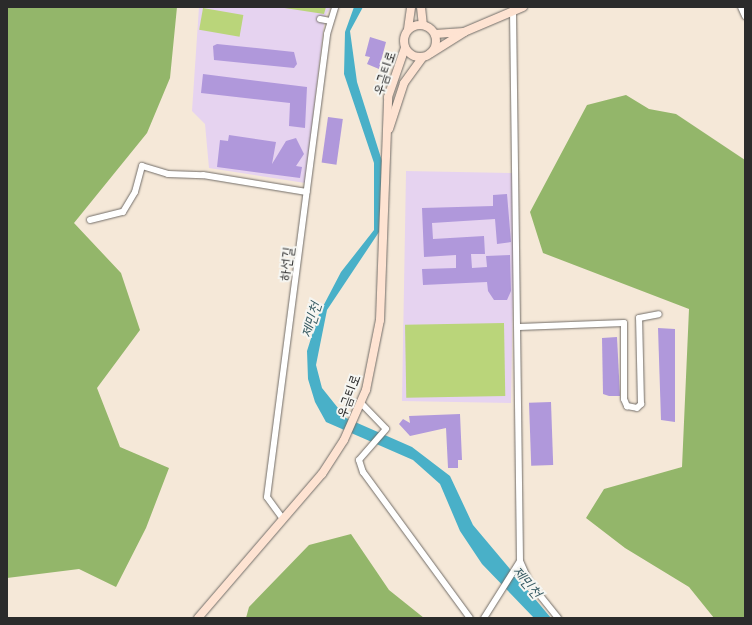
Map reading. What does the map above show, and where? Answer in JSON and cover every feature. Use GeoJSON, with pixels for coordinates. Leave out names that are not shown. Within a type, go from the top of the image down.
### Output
{"type":"FeatureCollection","features":[{"type":"Feature","properties":{"kind":"main road"},"geometry":{"type":"LineString","coordinates":[[411,7],[408,29],[404,38],[405,48],[412,56],[422,58],[464,32],[523,7]]}},
{"type":"Feature","properties":{"kind":"main road"},"geometry":{"type":"LineString","coordinates":[[421,7],[423,25],[435,34],[464,32]]}},
{"type":"Feature","properties":{"kind":"main road"},"geometry":{"type":"LineString","coordinates":[[408,29],[423,25]]}},
{"type":"Feature","properties":{"kind":"main road"},"geometry":{"type":"LineString","coordinates":[[431,53],[436,44],[435,34]]}},
{"type":"Feature","properties":{"kind":"main road","name":"우금티로"},"geometry":{"type":"LineString","coordinates":[[198,618],[322,474],[344,440],[355,416],[374,359],[380,320],[388,97],[405,48]]}},
{"type":"Feature","properties":{"kind":"main road","name":"우금티로"},"geometry":{"type":"LineString","coordinates":[[388,130],[404,83],[422,58]]}},
{"type":"Feature","properties":{"kind":"street","name":"하선길"},"geometry":{"type":"LineString","coordinates":[[283,519],[267,497],[330,21],[335,7]]}},
{"type":"Feature","properties":{"kind":"street"},"geometry":{"type":"LineString","coordinates":[[741,7],[745,16]]}},
{"type":"Feature","properties":{"kind":"street"},"geometry":{"type":"LineString","coordinates":[[513,11],[519,327],[520,561],[530,583],[558,618]]}},
{"type":"Feature","properties":{"kind":"street"},"geometry":{"type":"LineString","coordinates":[[320,19],[330,21]]}},
{"type":"Feature","properties":{"kind":"street"},"geometry":{"type":"LineString","coordinates":[[90,220],[122,212],[135,192],[142,166],[168,174],[203,175],[307,192]]}},
{"type":"Feature","properties":{"kind":"street"},"geometry":{"type":"LineString","coordinates":[[519,327],[624,324],[624,399],[626,406],[637,408],[641,404],[640,318],[659,314]]}},
{"type":"Feature","properties":{"kind":"street"},"geometry":{"type":"LineString","coordinates":[[360,402],[386,429],[359,460],[363,472],[470,618]]}},
{"type":"Feature","properties":{"kind":"street"},"geometry":{"type":"LineString","coordinates":[[484,618],[520,561]]}},
{"type":"Feature","properties":{"kind":"shaded area"},"geometry":{"type":"Polygon","coordinates":[[[199,7],[331,7],[325,16],[305,183],[209,168],[205,124],[192,111],[199,7]]]}},
{"type":"Feature","properties":{"kind":"shaded area"},"geometry":{"type":"Polygon","coordinates":[[[406,171],[515,173],[511,403],[402,401],[406,171]]]}},
{"type":"Feature","properties":{"kind":"green space"},"geometry":{"type":"Polygon","coordinates":[[[7,7],[177,7],[170,78],[147,133],[74,223],[121,273],[140,330],[97,388],[120,447],[169,468],[146,528],[116,587],[79,569],[7,578],[7,7]]]}},
{"type":"Feature","properties":{"kind":"green space"},"geometry":{"type":"Polygon","coordinates":[[[278,7],[326,7],[324,14],[278,7]]]}},
{"type":"Feature","properties":{"kind":"green space"},"geometry":{"type":"Polygon","coordinates":[[[203,8],[243,15],[240,37],[199,30],[203,8]]]}},
{"type":"Feature","properties":{"kind":"green space"},"geometry":{"type":"Polygon","coordinates":[[[626,95],[649,109],[676,114],[745,160],[745,618],[714,618],[689,587],[625,548],[586,518],[604,489],[682,467],[689,309],[543,253],[530,212],[587,105],[626,95]]]}},
{"type":"Feature","properties":{"kind":"green space"},"geometry":{"type":"Polygon","coordinates":[[[504,323],[505,396],[406,398],[405,325],[504,323]]]}},
{"type":"Feature","properties":{"kind":"green space"},"geometry":{"type":"Polygon","coordinates":[[[351,534],[389,590],[424,618],[246,618],[249,607],[309,545],[351,534]]]}},
{"type":"Feature","properties":{"kind":"water","name":"제민천"},"geometry":{"type":"Polygon","coordinates":[[[354,7],[363,7],[350,31],[357,82],[382,161],[379,232],[327,310],[316,365],[322,388],[346,418],[412,447],[450,476],[473,525],[551,618],[534,618],[482,564],[460,531],[440,484],[413,460],[326,422],[315,402],[308,379],[307,351],[318,316],[341,272],[374,230],[374,163],[344,74],[345,32],[354,7]]]}},
{"type":"Feature","properties":{"kind":"building"},"geometry":{"type":"Polygon","coordinates":[[[370,37],[386,42],[379,69],[367,64],[370,57],[365,56],[370,37]]]}},
{"type":"Feature","properties":{"kind":"building"},"geometry":{"type":"Polygon","coordinates":[[[217,44],[294,52],[297,64],[294,68],[214,60],[213,46],[217,44]]]}},
{"type":"Feature","properties":{"kind":"building"},"geometry":{"type":"Polygon","coordinates":[[[203,74],[307,87],[305,128],[289,126],[290,103],[201,93],[203,74]]]}},
{"type":"Feature","properties":{"kind":"building"},"geometry":{"type":"Polygon","coordinates":[[[328,117],[343,119],[336,165],[322,163],[328,117]]]}},
{"type":"Feature","properties":{"kind":"building"},"geometry":{"type":"Polygon","coordinates":[[[229,135],[276,142],[272,164],[286,141],[296,138],[304,154],[296,166],[302,167],[300,178],[217,167],[220,140],[228,141],[229,135]]]}},
{"type":"Feature","properties":{"kind":"building"},"geometry":{"type":"Polygon","coordinates":[[[507,194],[511,242],[497,244],[495,219],[432,223],[433,239],[484,236],[485,254],[471,254],[472,268],[487,267],[486,256],[510,255],[511,291],[507,300],[494,300],[488,291],[487,282],[423,285],[422,269],[456,268],[456,255],[424,257],[422,208],[493,206],[493,195],[507,194]]]}},
{"type":"Feature","properties":{"kind":"building"},"geometry":{"type":"Polygon","coordinates":[[[658,328],[675,329],[675,422],[661,420],[658,328]]]}},
{"type":"Feature","properties":{"kind":"building"},"geometry":{"type":"Polygon","coordinates":[[[617,337],[620,396],[609,396],[603,394],[602,338],[617,337]]]}},
{"type":"Feature","properties":{"kind":"building"},"geometry":{"type":"Polygon","coordinates":[[[551,402],[553,465],[531,466],[529,403],[551,402]]]}},
{"type":"Feature","properties":{"kind":"building"},"geometry":{"type":"Polygon","coordinates":[[[460,414],[462,460],[458,460],[458,468],[448,468],[446,428],[410,436],[399,424],[403,419],[410,423],[409,416],[460,414]]]}}]}
